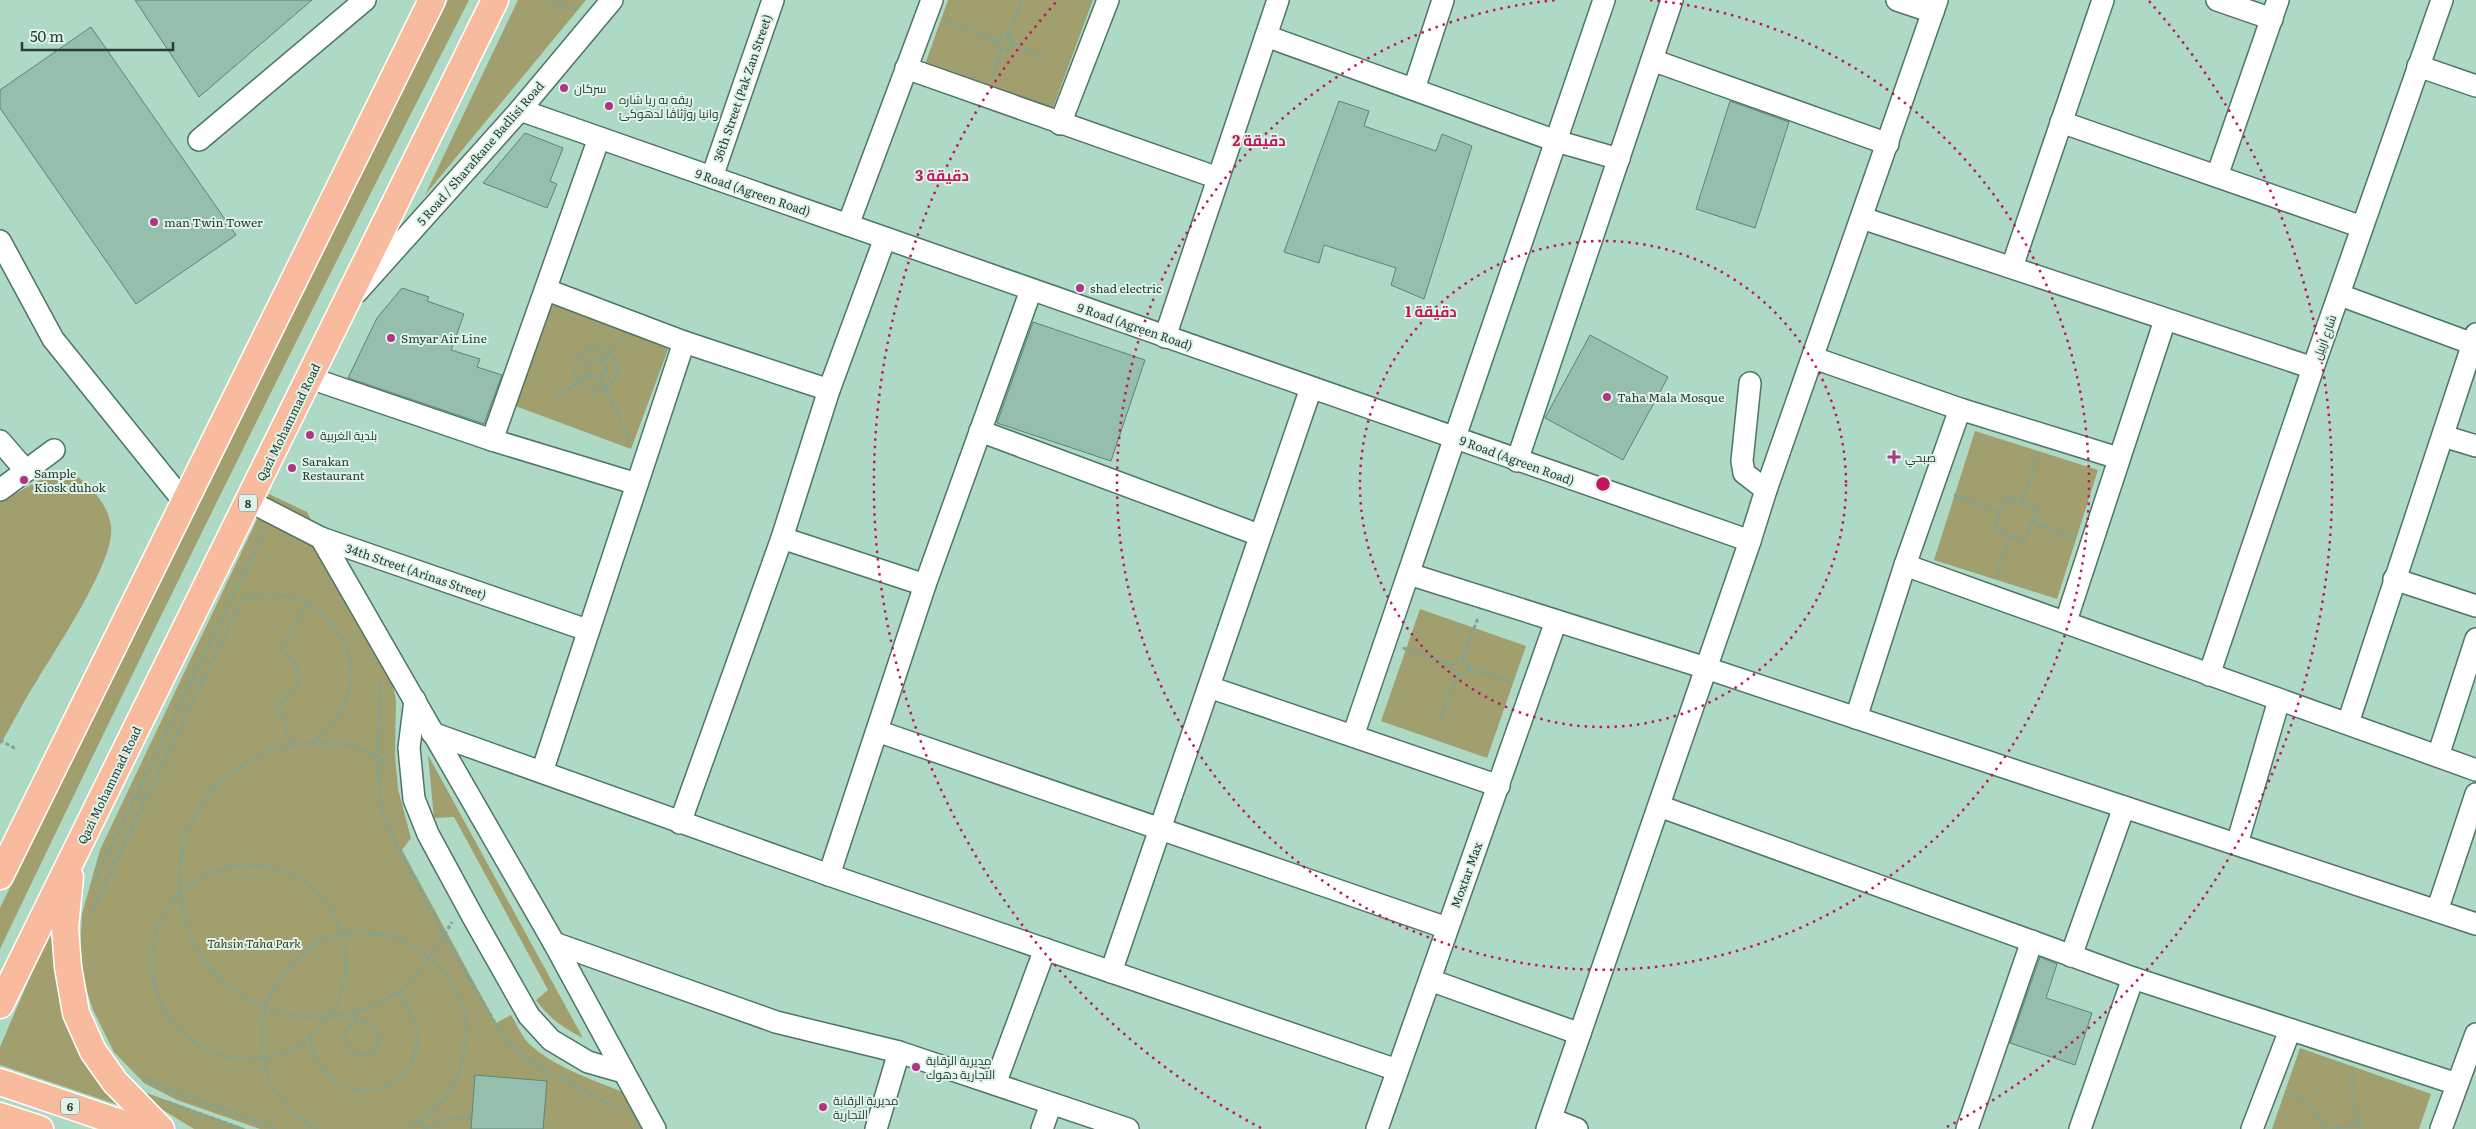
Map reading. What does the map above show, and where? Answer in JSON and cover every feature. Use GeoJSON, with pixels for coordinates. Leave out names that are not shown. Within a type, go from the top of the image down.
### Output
{"type":"FeatureCollection","features":[{"type":"Feature","properties":{"kind":"main road"},"geometry":{"type":"LineString","coordinates":[[0,876],[432,0]]}},
{"type":"Feature","properties":{"kind":"main road","name":"Qazi Mohammad Road"},"geometry":{"type":"LineString","coordinates":[[0,1005],[72,862],[104,791],[310,378],[494,0]]}},
{"type":"Feature","properties":{"kind":"main road"},"geometry":{"type":"LineString","coordinates":[[0,837],[55,766]]}},
{"type":"Feature","properties":{"kind":"main road"},"geometry":{"type":"LineString","coordinates":[[72,862],[65,928],[68,967],[76,1013],[93,1051],[115,1082],[161,1129]]}},
{"type":"Feature","properties":{"kind":"main road","name":"6"},"geometry":{"type":"LineString","coordinates":[[0,1082],[140,1129]]}},
{"type":"Feature","properties":{"kind":"main road"},"geometry":{"type":"LineString","coordinates":[[0,1116],[40,1129]]}},
{"type":"Feature","properties":{"kind":"street"},"geometry":{"type":"LineString","coordinates":[[199,140],[365,0]]}},
{"type":"Feature","properties":{"kind":"street","name":"5 Road / Sharafkane Badlisi Road"},"geometry":{"type":"LineString","coordinates":[[345,305],[520,110],[612,0]]}},
{"type":"Feature","properties":{"kind":"street","name":"36th Street (Pak Zan Street)"},"geometry":{"type":"LineString","coordinates":[[712,177],[773,0]]}},
{"type":"Feature","properties":{"kind":"street"},"geometry":{"type":"LineString","coordinates":[[848,225],[932,0]]}},
{"type":"Feature","properties":{"kind":"street"},"geometry":{"type":"LineString","coordinates":[[1060,124],[1108,0]]}},
{"type":"Feature","properties":{"kind":"street"},"geometry":{"type":"LineString","coordinates":[[1166,337],[1278,0]]}},
{"type":"Feature","properties":{"kind":"street"},"geometry":{"type":"LineString","coordinates":[[1414,89],[1443,0]]}},
{"type":"Feature","properties":{"kind":"street"},"geometry":{"type":"LineString","coordinates":[[1353,736],[1604,0]]}},
{"type":"Feature","properties":{"kind":"street"},"geometry":{"type":"LineString","coordinates":[[1517,461],[1672,0]]}},
{"type":"Feature","properties":{"kind":"street"},"geometry":{"type":"LineString","coordinates":[[1577,1129],[1549,1124],[1766,490],[1814,358],[1935,6],[1897,0]]}},
{"type":"Feature","properties":{"kind":"street"},"geometry":{"type":"LineString","coordinates":[[2012,267],[2103,0]]}},
{"type":"Feature","properties":{"kind":"street"},"geometry":{"type":"LineString","coordinates":[[2216,176],[2275,9],[2217,0]]}},
{"type":"Feature","properties":{"kind":"street","name":"شارع اربيل"},"geometry":{"type":"LineString","coordinates":[[2209,676],[2313,368],[2442,0]]}},
{"type":"Feature","properties":{"kind":"street"},"geometry":{"type":"LineString","coordinates":[[1266,36],[1556,140],[1619,159]]}},
{"type":"Feature","properties":{"kind":"street"},"geometry":{"type":"LineString","coordinates":[[1652,60],[1888,144]]}},
{"type":"Feature","properties":{"kind":"street"},"geometry":{"type":"LineString","coordinates":[[2418,66],[2476,86]]}},
{"type":"Feature","properties":{"kind":"street"},"geometry":{"type":"LineString","coordinates":[[906,68],[1060,124],[1218,178]]}},
{"type":"Feature","properties":{"kind":"street","name":"9 Road (Agreen Road)"},"geometry":{"type":"LineString","coordinates":[[520,110],[1517,461],[1750,541]]}},
{"type":"Feature","properties":{"kind":"street"},"geometry":{"type":"LineString","coordinates":[[2061,122],[2362,227]]}},
{"type":"Feature","properties":{"kind":"street"},"geometry":{"type":"LineString","coordinates":[[492,440],[600,138]]}},
{"type":"Feature","properties":{"kind":"street"},"geometry":{"type":"LineString","coordinates":[[1862,218],[2313,368]]}},
{"type":"Feature","properties":{"kind":"street"},"geometry":{"type":"LineString","coordinates":[[680,823],[782,538],[829,390],[885,238]]}},
{"type":"Feature","properties":{"kind":"street"},"geometry":{"type":"LineString","coordinates":[[0,241],[53,339],[185,502]]}},
{"type":"Feature","properties":{"kind":"street"},"geometry":{"type":"LineString","coordinates":[[547,290],[684,342],[829,390]]}},
{"type":"Feature","properties":{"kind":"street"},"geometry":{"type":"LineString","coordinates":[[829,875],[925,585],[1031,290]]}},
{"type":"Feature","properties":{"kind":"street"},"geometry":{"type":"LineString","coordinates":[[2340,295],[2474,339],[2348,724]]}},
{"type":"Feature","properties":{"kind":"street"},"geometry":{"type":"LineString","coordinates":[[2066,621],[2118,458],[2165,320]]}},
{"type":"Feature","properties":{"kind":"street"},"geometry":{"type":"LineString","coordinates":[[542,772],[587,630],[684,342]]}},
{"type":"Feature","properties":{"kind":"street"},"geometry":{"type":"LineString","coordinates":[[1814,358],[1960,409],[2118,458]]}},
{"type":"Feature","properties":{"kind":"street"},"geometry":{"type":"LineString","coordinates":[[310,378],[492,440],[640,477]]}},
{"type":"Feature","properties":{"kind":"street"},"geometry":{"type":"LineString","coordinates":[[1750,383],[1742,461],[1744,473],[1766,490]]}},
{"type":"Feature","properties":{"kind":"street"},"geometry":{"type":"LineString","coordinates":[[1111,972],[1259,535],[1311,388]]}},
{"type":"Feature","properties":{"kind":"street"},"geometry":{"type":"LineString","coordinates":[[1856,718],[1905,565],[1960,409]]}},
{"type":"Feature","properties":{"kind":"street"},"geometry":{"type":"LineString","coordinates":[[980,431],[1259,535]]}},
{"type":"Feature","properties":{"kind":"street"},"geometry":{"type":"LineString","coordinates":[[2443,436],[2476,446]]}},
{"type":"Feature","properties":{"kind":"street"},"geometry":{"type":"LineString","coordinates":[[0,441],[26,471]]}},
{"type":"Feature","properties":{"kind":"street"},"geometry":{"type":"LineString","coordinates":[[0,490],[54,450]]}},
{"type":"Feature","properties":{"kind":"street","name":"34th Street (Arinas Street)"},"geometry":{"type":"LineString","coordinates":[[249,501],[321,538],[587,630]]}},
{"type":"Feature","properties":{"kind":"street"},"geometry":{"type":"LineString","coordinates":[[321,538],[554,943],[623,1072],[656,1129]]}},
{"type":"Feature","properties":{"kind":"street"},"geometry":{"type":"LineString","coordinates":[[782,538],[925,585]]}},
{"type":"Feature","properties":{"kind":"street"},"geometry":{"type":"LineString","coordinates":[[1905,565],[2066,621],[2209,676],[2476,770]]}},
{"type":"Feature","properties":{"kind":"street"},"geometry":{"type":"LineString","coordinates":[[1408,574],[1706,668],[2476,924]]}},
{"type":"Feature","properties":{"kind":"street"},"geometry":{"type":"LineString","coordinates":[[2394,579],[2476,606]]}},
{"type":"Feature","properties":{"kind":"street","name":"Moxtar Max"},"geometry":{"type":"LineString","coordinates":[[1377,1129],[1556,621]]}},
{"type":"Feature","properties":{"kind":"street"},"geometry":{"type":"LineString","coordinates":[[2438,756],[2476,639]]}},
{"type":"Feature","properties":{"kind":"street"},"geometry":{"type":"LineString","coordinates":[[1208,687],[1499,786]]}},
{"type":"Feature","properties":{"kind":"street"},"geometry":{"type":"LineString","coordinates":[[415,700],[409,748],[414,799],[428,834],[465,903],[529,1016],[551,1040],[588,1062],[623,1072]]}},
{"type":"Feature","properties":{"kind":"street"},"geometry":{"type":"LineString","coordinates":[[2236,844],[2279,700]]}},
{"type":"Feature","properties":{"kind":"street"},"geometry":{"type":"LineString","coordinates":[[877,731],[1447,928]]}},
{"type":"Feature","properties":{"kind":"street"},"geometry":{"type":"LineString","coordinates":[[432,733],[680,823],[1397,1070]]}},
{"type":"Feature","properties":{"kind":"street"},"geometry":{"type":"LineString","coordinates":[[2437,911],[2476,794]]}},
{"type":"Feature","properties":{"kind":"street"},"geometry":{"type":"LineString","coordinates":[[1658,806],[2133,978],[2457,1084]]}},
{"type":"Feature","properties":{"kind":"street"},"geometry":{"type":"LineString","coordinates":[[2072,956],[2124,807]]}},
{"type":"Feature","properties":{"kind":"street"},"geometry":{"type":"LineString","coordinates":[[1968,1129],[2032,941]]}},
{"type":"Feature","properties":{"kind":"street"},"geometry":{"type":"LineString","coordinates":[[554,943],[776,1022],[899,1052],[1128,1129]]}},
{"type":"Feature","properties":{"kind":"street"},"geometry":{"type":"LineString","coordinates":[[995,1084],[1046,949]]}},
{"type":"Feature","properties":{"kind":"street"},"geometry":{"type":"LineString","coordinates":[[2080,1129],[2133,978]]}},
{"type":"Feature","properties":{"kind":"street"},"geometry":{"type":"LineString","coordinates":[[1430,980],[1580,1034]]}},
{"type":"Feature","properties":{"kind":"street"},"geometry":{"type":"LineString","coordinates":[[2252,1129],[2290,1030]]}},
{"type":"Feature","properties":{"kind":"street"},"geometry":{"type":"LineString","coordinates":[[2441,1129],[2476,1034]]}},
{"type":"Feature","properties":{"kind":"street"},"geometry":{"type":"LineString","coordinates":[[876,1129],[899,1052]]}},
{"type":"Feature","properties":{"kind":"street"},"geometry":{"type":"LineString","coordinates":[[1042,1129],[1051,1104]]}},
{"type":"Feature","properties":{"kind":"path"},"geometry":{"type":"LineString","coordinates":[[550,0],[552,5],[556,6],[560,6],[563,0]]}},
{"type":"Feature","properties":{"kind":"path"},"geometry":{"type":"LineString","coordinates":[[1008,36],[1022,0]]}},
{"type":"Feature","properties":{"kind":"path"},"geometry":{"type":"LineString","coordinates":[[945,21],[998,42],[1002,49]]}},
{"type":"Feature","properties":{"kind":"path"},"geometry":{"type":"LineString","coordinates":[[998,42],[1003,36],[1008,36]]}},
{"type":"Feature","properties":{"kind":"path"},"geometry":{"type":"LineString","coordinates":[[1008,36],[1012,41],[1012,45]]}},
{"type":"Feature","properties":{"kind":"path"},"geometry":{"type":"LineString","coordinates":[[1002,49],[1009,49],[1012,45]]}},
{"type":"Feature","properties":{"kind":"path"},"geometry":{"type":"LineString","coordinates":[[1012,45],[1046,58]]}},
{"type":"Feature","properties":{"kind":"path"},"geometry":{"type":"LineString","coordinates":[[984,96],[1002,49]]}},
{"type":"Feature","properties":{"kind":"path"},"geometry":{"type":"LineString","coordinates":[[602,360],[625,335]]}},
{"type":"Feature","properties":{"kind":"path"},"geometry":{"type":"LineString","coordinates":[[593,348],[609,352],[616,362],[617,374],[614,380],[606,388],[589,389],[580,382],[576,366],[582,354],[593,348]]}},
{"type":"Feature","properties":{"kind":"path"},"geometry":{"type":"LineString","coordinates":[[596,358],[602,360],[606,369],[600,377],[594,378],[589,375],[586,369],[590,360],[596,358]]}},
{"type":"Feature","properties":{"kind":"path"},"geometry":{"type":"LineString","coordinates":[[557,397],[589,375]]}},
{"type":"Feature","properties":{"kind":"path"},"geometry":{"type":"LineString","coordinates":[[600,377],[640,477]]}},
{"type":"Feature","properties":{"kind":"path"},"geometry":{"type":"LineString","coordinates":[[2022,501],[2040,452]]}},
{"type":"Feature","properties":{"kind":"path"},"geometry":{"type":"LineString","coordinates":[[1954,496],[2001,513]]}},
{"type":"Feature","properties":{"kind":"path"},"geometry":{"type":"LineString","coordinates":[[2008,496],[2022,501],[2038,508],[2025,541],[1994,529],[2008,496]]}},
{"type":"Feature","properties":{"kind":"path"},"geometry":{"type":"LineString","coordinates":[[2032,522],[2076,538]]}},
{"type":"Feature","properties":{"kind":"path"},"geometry":{"type":"LineString","coordinates":[[91,888],[266,529]]}},
{"type":"Feature","properties":{"kind":"path"},"geometry":{"type":"LineString","coordinates":[[1991,595],[2010,535]]}},
{"type":"Feature","properties":{"kind":"path"},"geometry":{"type":"LineString","coordinates":[[90,914],[96,897],[243,598],[278,594],[298,599],[317,609],[333,625],[346,645],[352,669],[348,697],[338,718],[311,743]]}},
{"type":"Feature","properties":{"kind":"path"},"geometry":{"type":"LineString","coordinates":[[1462,659],[1485,599]]}},
{"type":"Feature","properties":{"kind":"path"},"geometry":{"type":"LineString","coordinates":[[292,744],[278,702],[288,698],[296,687],[299,676],[296,664],[290,656],[280,650],[307,604]]}},
{"type":"Feature","properties":{"kind":"path"},"geometry":{"type":"LineString","coordinates":[[1386,642],[1452,665]]}},
{"type":"Feature","properties":{"kind":"path"},"geometry":{"type":"LineString","coordinates":[[1452,665],[1457,660],[1462,659]]}},
{"type":"Feature","properties":{"kind":"path"},"geometry":{"type":"LineString","coordinates":[[1462,659],[1468,664],[1468,669]]}},
{"type":"Feature","properties":{"kind":"path"},"geometry":{"type":"LineString","coordinates":[[1452,665],[1453,671],[1457,674]]}},
{"type":"Feature","properties":{"kind":"path"},"geometry":{"type":"LineString","coordinates":[[1468,669],[1534,687]]}},
{"type":"Feature","properties":{"kind":"path"},"geometry":{"type":"LineString","coordinates":[[1457,674],[1465,673],[1468,669]]}},
{"type":"Feature","properties":{"kind":"path"},"geometry":{"type":"LineString","coordinates":[[1440,720],[1457,674]]}},
{"type":"Feature","properties":{"kind":"path"},"geometry":{"type":"LineString","coordinates":[[380,681],[378,758],[382,810],[388,828],[444,935]]}},
{"type":"Feature","properties":{"kind":"path"},"geometry":{"type":"LineString","coordinates":[[0,740],[16,749]]}},
{"type":"Feature","properties":{"kind":"path"},"geometry":{"type":"LineString","coordinates":[[412,776],[364,750],[328,742],[292,744],[257,756],[226,776],[202,803],[184,841],[178,883],[186,925],[205,962],[235,992],[272,1011],[314,1019],[355,1013],[397,992],[424,966],[465,903]]}},
{"type":"Feature","properties":{"kind":"path"},"geometry":{"type":"LineString","coordinates":[[240,865],[273,868],[302,880],[325,902],[343,933],[346,960],[341,992],[328,1016],[304,1042],[275,1056],[244,1060],[212,1052],[184,1036],[164,1010],[153,980],[152,948],[162,917],[180,892],[209,873],[240,865]]}},
{"type":"Feature","properties":{"kind":"path"},"geometry":{"type":"LineString","coordinates":[[318,1129],[310,1126],[286,1106],[270,1081],[263,1057],[265,1008],[278,982],[297,959],[320,941],[343,933],[380,933],[412,944],[440,966],[458,995],[467,1029],[463,1063],[449,1095],[424,1120],[407,1129]]}},
{"type":"Feature","properties":{"kind":"path"},"geometry":{"type":"LineString","coordinates":[[311,1034],[315,1060],[325,1075],[340,1086],[358,1091],[376,1090],[392,1083],[406,1071],[415,1055],[418,1037],[415,1020],[407,1004],[397,992]]}},
{"type":"Feature","properties":{"kind":"path"},"geometry":{"type":"LineString","coordinates":[[355,1013],[355,1023],[347,1031],[346,1042],[348,1047],[357,1054],[368,1054],[376,1047],[379,1037],[378,1032],[371,1024],[361,1021],[355,1023]]}},
{"type":"Feature","properties":{"kind":"path"},"geometry":{"type":"LineString","coordinates":[[2354,1067],[2353,1100],[2358,1122],[2363,1129]]}},
{"type":"Feature","properties":{"kind":"path"},"geometry":{"type":"LineString","coordinates":[[143,1077],[172,1091],[278,1129]]}},
{"type":"Feature","properties":{"kind":"path"},"geometry":{"type":"LineString","coordinates":[[2269,1084],[2300,1098],[2313,1110],[2325,1129]]}},
{"type":"Feature","properties":{"kind":"path"},"geometry":{"type":"LineString","coordinates":[[160,1099],[243,1129]]}},
{"type":"Feature","properties":{"kind":"path"},"geometry":{"type":"LineString","coordinates":[[424,1120],[424,1128],[445,1120],[472,1118]]}},
{"type":"Feature","properties":{"kind":"path"},"geometry":{"type":"LineString","coordinates":[[2330,1129],[2358,1122]]}},
{"type":"Feature","properties":{"kind":"green space"},"geometry":{"type":"Polygon","coordinates":[[[448,0],[469,0],[231,473],[0,949],[0,908],[190,517],[448,0]]]}},
{"type":"Feature","properties":{"kind":"green space"},"geometry":{"type":"Polygon","coordinates":[[[518,0],[586,0],[425,195],[518,0]]]}},
{"type":"Feature","properties":{"kind":"green space"},"geometry":{"type":"Polygon","coordinates":[[[948,0],[1093,0],[1051,113],[924,67],[948,0]]]}},
{"type":"Feature","properties":{"kind":"green space"},"geometry":{"type":"Polygon","coordinates":[[[555,283],[676,328],[631,449],[510,404],[555,283]]]}},
{"type":"Feature","properties":{"kind":"green space"},"geometry":{"type":"Polygon","coordinates":[[[1975,431],[2098,470],[2057,599],[1934,560],[1975,431]]]}},
{"type":"Feature","properties":{"kind":"green space"},"geometry":{"type":"Polygon","coordinates":[[[75,474],[93,491],[106,510],[111,526],[110,541],[104,560],[84,603],[0,745],[0,502],[49,475],[75,474]]]}},
{"type":"Feature","properties":{"kind":"green space","name":"Tahsin Taha Park"},"geometry":{"type":"Polygon","coordinates":[[[269,494],[307,512],[389,668],[396,700],[395,755],[398,789],[411,838],[402,850],[496,1023],[511,1015],[525,1039],[544,1056],[571,1070],[623,1092],[642,1129],[543,1129],[546,1081],[475,1075],[471,1129],[260,1129],[177,1100],[144,1083],[114,1052],[93,1010],[79,966],[82,914],[100,850],[269,494]]]}},
{"type":"Feature","properties":{"kind":"green space"},"geometry":{"type":"Polygon","coordinates":[[[1420,609],[1526,646],[1487,758],[1381,721],[1420,609]]]}},
{"type":"Feature","properties":{"kind":"green space"},"geometry":{"type":"Polygon","coordinates":[[[428,755],[583,1038],[557,1022],[536,1000],[548,990],[454,817],[434,818],[428,755]]]}},
{"type":"Feature","properties":{"kind":"green space"},"geometry":{"type":"Polygon","coordinates":[[[52,926],[58,986],[67,1019],[127,1108],[0,1065],[0,1047],[52,926]]]}},
{"type":"Feature","properties":{"kind":"green space"},"geometry":{"type":"Polygon","coordinates":[[[2300,1048],[2431,1094],[2419,1129],[2272,1129],[2300,1048]]]}},
{"type":"Feature","properties":{"kind":"green space"},"geometry":{"type":"Polygon","coordinates":[[[141,1091],[246,1129],[194,1129],[145,1099],[141,1091]]]}},
{"type":"Feature","properties":{"kind":"building"},"geometry":{"type":"Polygon","coordinates":[[[135,0],[312,0],[199,97],[135,0]]]}},
{"type":"Feature","properties":{"kind":"building"},"geometry":{"type":"Polygon","coordinates":[[[91,27],[236,235],[136,304],[0,108],[0,90],[91,27]]]}},
{"type":"Feature","properties":{"kind":"building"},"geometry":{"type":"Polygon","coordinates":[[[1339,101],[1369,111],[1364,126],[1436,151],[1442,134],[1472,146],[1424,299],[1391,285],[1396,268],[1324,245],[1319,263],[1284,252],[1339,101]]]}},
{"type":"Feature","properties":{"kind":"building"},"geometry":{"type":"Polygon","coordinates":[[[1730,101],[1789,122],[1755,228],[1696,209],[1730,101]]]}},
{"type":"Feature","properties":{"kind":"building"},"geometry":{"type":"Polygon","coordinates":[[[525,133],[563,148],[550,181],[557,184],[547,208],[483,183],[525,133]]]}},
{"type":"Feature","properties":{"kind":"building"},"geometry":{"type":"Polygon","coordinates":[[[402,288],[429,297],[427,301],[464,314],[451,350],[480,359],[477,367],[502,375],[484,424],[348,378],[377,318],[402,288]]]}},
{"type":"Feature","properties":{"kind":"building"},"geometry":{"type":"Polygon","coordinates":[[[1033,322],[1145,360],[1111,461],[997,423],[1033,322]]]}},
{"type":"Feature","properties":{"kind":"building","name":"Taha Mala Mosque"},"geometry":{"type":"Polygon","coordinates":[[[1590,335],[1668,377],[1623,460],[1545,418],[1590,335]]]}},
{"type":"Feature","properties":{"kind":"building"},"geometry":{"type":"Polygon","coordinates":[[[2040,957],[2057,964],[2046,998],[2092,1013],[2075,1065],[2010,1043],[2040,957]]]}},
{"type":"Feature","properties":{"kind":"building"},"geometry":{"type":"Polygon","coordinates":[[[475,1075],[547,1081],[543,1129],[471,1129],[475,1075]]]}},
{"type":"Feature","properties":{"kind":"place","name":"سركان"},"geometry":{"type":"Point","coordinates":[564,88]}},
{"type":"Feature","properties":{"kind":"place","name":"ريڤه به ريا شاره وانيا روژئاڤا لدهوكئ"},"geometry":{"type":"Point","coordinates":[609,106]}},
{"type":"Feature","properties":{"kind":"place","name":"man Twin Tower"},"geometry":{"type":"Point","coordinates":[154,222]}},
{"type":"Feature","properties":{"kind":"place","name":"shad electric"},"geometry":{"type":"Point","coordinates":[1080,288]}},
{"type":"Feature","properties":{"kind":"place","name":"Smyar Air Line"},"geometry":{"type":"Point","coordinates":[391,338]}},
{"type":"Feature","properties":{"kind":"place","name":"Taha Mala Mosque"},"geometry":{"type":"Point","coordinates":[1607,397]}},
{"type":"Feature","properties":{"kind":"place","name":"بلدية الغربية"},"geometry":{"type":"Point","coordinates":[310,435]}},
{"type":"Feature","properties":{"kind":"place","name":"صبحي"},"geometry":{"type":"Point","coordinates":[1894,457]}},
{"type":"Feature","properties":{"kind":"place","name":"Sarakan Restaurant"},"geometry":{"type":"Point","coordinates":[292,468]}},
{"type":"Feature","properties":{"kind":"place","name":"Sample Kiosk duhok"},"geometry":{"type":"Point","coordinates":[24,480]}},
{"type":"Feature","properties":{"kind":"place","name":"مديرية الرقابة التجارية دهوك"},"geometry":{"type":"Point","coordinates":[916,1067]}},
{"type":"Feature","properties":{"kind":"place","name":"مديرية الرقابة التجارية"},"geometry":{"type":"Point","coordinates":[823,1107]}}]}
